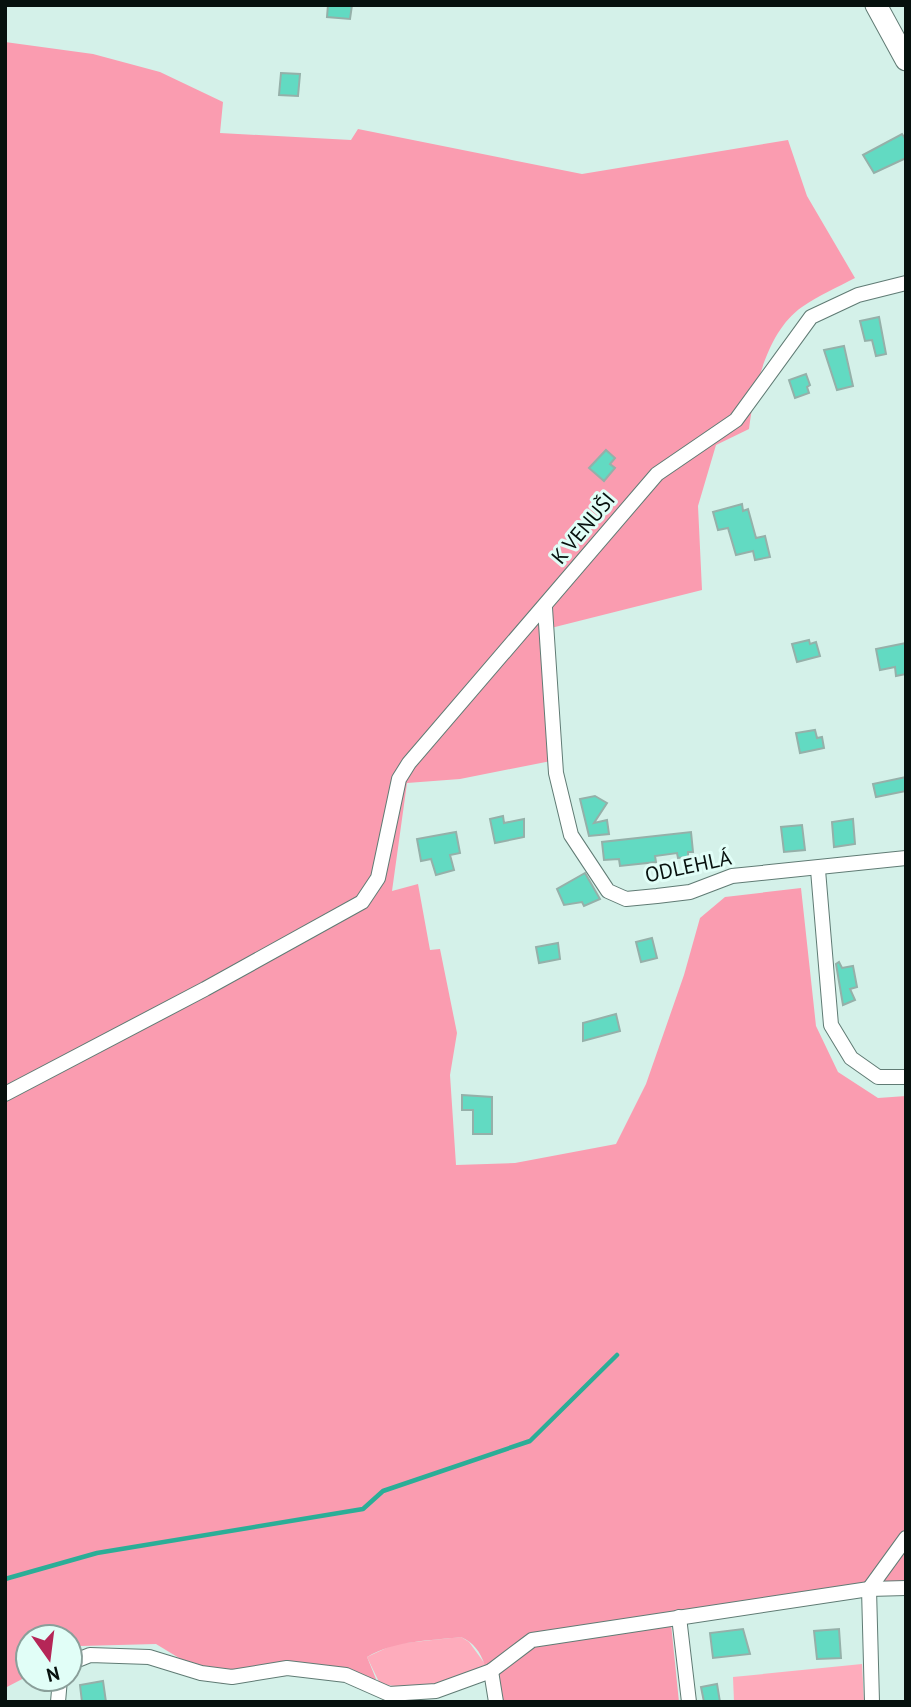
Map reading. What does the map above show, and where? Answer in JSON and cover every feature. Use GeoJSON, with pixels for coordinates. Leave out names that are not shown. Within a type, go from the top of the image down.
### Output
{"type":"FeatureCollection","features":[{"type":"Feature","properties":{"kind":"main road"},"geometry":{"type":"LineString","coordinates":[[876,5],[906,60]]}},
{"type":"Feature","properties":{"kind":"street","name":"K VENUŠI"},"geometry":{"type":"LineString","coordinates":[[5,1094],[309,933],[362,902],[378,878],[399,779],[456,707],[545,608],[657,474],[736,420],[811,317],[858,295],[906,283]]}},
{"type":"Feature","properties":{"kind":"street","name":"ODLEHLÁ"},"geometry":{"type":"LineString","coordinates":[[545,608],[556,773],[571,835],[608,891],[626,900],[690,892],[732,876],[817,870],[906,859]]}},
{"type":"Feature","properties":{"kind":"street"},"geometry":{"type":"LineString","coordinates":[[817,870],[831,1025],[851,1058],[878,1077],[906,1077]]}},
{"type":"Feature","properties":{"kind":"street"},"geometry":{"type":"LineString","coordinates":[[872,1702],[869,1589],[906,1538]]}},
{"type":"Feature","properties":{"kind":"street"},"geometry":{"type":"LineString","coordinates":[[84,1657],[90,1655],[149,1657],[201,1673],[232,1676],[287,1668],[346,1675],[388,1694],[436,1691],[491,1671],[533,1640],[869,1589],[906,1588]]}},
{"type":"Feature","properties":{"kind":"street"},"geometry":{"type":"LineString","coordinates":[[679,1617],[689,1702]]}},
{"type":"Feature","properties":{"kind":"street"},"geometry":{"type":"LineString","coordinates":[[491,1671],[496,1702]]}},
{"type":"Feature","properties":{"kind":"shaded area"},"geometry":{"type":"Polygon","coordinates":[[[5,42],[93,54],[160,72],[223,102],[220,133],[351,140],[358,129],[582,174],[788,140],[807,196],[855,278],[815,299],[790,317],[764,362],[754,396],[749,429],[716,445],[698,506],[702,590],[551,628],[556,760],[460,779],[407,783],[392,891],[418,884],[430,950],[440,949],[457,1033],[450,1075],[456,1165],[515,1163],[616,1144],[646,1084],[684,975],[700,918],[725,897],[801,888],[816,1026],[838,1072],[878,1098],[906,1096],[906,1581],[670,1614],[679,1702],[492,1702],[481,1656],[476,1648],[461,1637],[413,1642],[378,1651],[367,1657],[376,1679],[343,1679],[318,1672],[222,1684],[156,1644],[84,1646],[84,1623],[14,1623],[14,1683],[5,1688],[5,42]]]}},
{"type":"Feature","properties":{"kind":"shaded area"},"geometry":{"type":"Polygon","coordinates":[[[461,1637],[469,1642],[488,1668],[435,1684],[394,1686],[380,1684],[367,1657],[395,1644],[461,1637]]]}},
{"type":"Feature","properties":{"kind":"shaded area"},"geometry":{"type":"Polygon","coordinates":[[[862,1664],[864,1702],[734,1702],[733,1677],[862,1664]]]}},
{"type":"Feature","properties":{"kind":"building"},"geometry":{"type":"Polygon","coordinates":[[[328,5],[352,5],[350,19],[327,17],[328,5]]]}},
{"type":"Feature","properties":{"kind":"building"},"geometry":{"type":"Polygon","coordinates":[[[281,73],[300,74],[298,96],[279,95],[281,73]]]}},
{"type":"Feature","properties":{"kind":"building"},"geometry":{"type":"Polygon","coordinates":[[[902,134],[906,140],[906,158],[874,173],[863,155],[902,134]]]}},
{"type":"Feature","properties":{"kind":"building"},"geometry":{"type":"Polygon","coordinates":[[[879,317],[886,354],[876,356],[872,340],[865,341],[860,321],[879,317]]]}},
{"type":"Feature","properties":{"kind":"building"},"geometry":{"type":"Polygon","coordinates":[[[844,346],[853,386],[837,390],[824,350],[844,346]]]}},
{"type":"Feature","properties":{"kind":"building"},"geometry":{"type":"Polygon","coordinates":[[[806,374],[810,385],[807,387],[809,393],[795,398],[789,380],[806,374]]]}},
{"type":"Feature","properties":{"kind":"building"},"geometry":{"type":"Polygon","coordinates":[[[606,450],[615,458],[610,464],[615,468],[604,481],[589,468],[606,450]]]}},
{"type":"Feature","properties":{"kind":"building"},"geometry":{"type":"Polygon","coordinates":[[[742,504],[743,511],[748,509],[756,538],[765,536],[770,557],[755,560],[753,551],[736,555],[728,528],[718,530],[713,512],[742,504]]]}},
{"type":"Feature","properties":{"kind":"building"},"geometry":{"type":"Polygon","coordinates":[[[809,640],[810,644],[816,642],[820,656],[797,662],[792,644],[809,640]]]}},
{"type":"Feature","properties":{"kind":"building"},"geometry":{"type":"Polygon","coordinates":[[[906,643],[906,674],[896,676],[895,667],[880,670],[876,649],[906,643]]]}},
{"type":"Feature","properties":{"kind":"building"},"geometry":{"type":"Polygon","coordinates":[[[815,730],[817,738],[822,737],[824,748],[800,753],[796,733],[815,730]]]}},
{"type":"Feature","properties":{"kind":"building"},"geometry":{"type":"Polygon","coordinates":[[[906,777],[906,791],[876,797],[873,784],[906,777]]]}},
{"type":"Feature","properties":{"kind":"building"},"geometry":{"type":"Polygon","coordinates":[[[595,796],[607,803],[594,823],[607,820],[609,834],[589,836],[580,799],[595,796]]]}},
{"type":"Feature","properties":{"kind":"building"},"geometry":{"type":"Polygon","coordinates":[[[503,816],[504,823],[524,819],[524,837],[495,843],[490,819],[503,816]]]}},
{"type":"Feature","properties":{"kind":"building"},"geometry":{"type":"Polygon","coordinates":[[[853,819],[855,844],[834,847],[832,822],[853,819]]]}},
{"type":"Feature","properties":{"kind":"building"},"geometry":{"type":"Polygon","coordinates":[[[802,825],[805,850],[784,852],[781,827],[802,825]]]}},
{"type":"Feature","properties":{"kind":"building"},"geometry":{"type":"Polygon","coordinates":[[[456,832],[460,853],[450,855],[454,870],[436,875],[431,859],[421,861],[417,839],[456,832]]]}},
{"type":"Feature","properties":{"kind":"building"},"geometry":{"type":"Polygon","coordinates":[[[691,832],[693,852],[688,852],[688,857],[678,858],[677,853],[655,856],[656,862],[620,866],[619,859],[604,860],[602,842],[691,832]]]}},
{"type":"Feature","properties":{"kind":"building"},"geometry":{"type":"Polygon","coordinates":[[[585,873],[600,899],[584,906],[582,902],[564,905],[557,889],[585,873]]]}},
{"type":"Feature","properties":{"kind":"building"},"geometry":{"type":"Polygon","coordinates":[[[652,938],[657,958],[641,962],[636,942],[652,938]]]}},
{"type":"Feature","properties":{"kind":"building"},"geometry":{"type":"Polygon","coordinates":[[[558,943],[560,959],[539,963],[536,947],[558,943]]]}},
{"type":"Feature","properties":{"kind":"building"},"geometry":{"type":"Polygon","coordinates":[[[839,962],[842,968],[853,966],[857,987],[850,989],[855,1000],[843,1005],[836,964],[839,962]]]}},
{"type":"Feature","properties":{"kind":"building"},"geometry":{"type":"Polygon","coordinates":[[[616,1014],[620,1031],[583,1041],[583,1023],[616,1014]]]}},
{"type":"Feature","properties":{"kind":"building"},"geometry":{"type":"Polygon","coordinates":[[[462,1095],[492,1097],[492,1134],[473,1134],[473,1110],[462,1110],[462,1095]]]}},
{"type":"Feature","properties":{"kind":"building"},"geometry":{"type":"Polygon","coordinates":[[[743,1629],[750,1654],[713,1658],[710,1633],[743,1629]]]}},
{"type":"Feature","properties":{"kind":"building"},"geometry":{"type":"Polygon","coordinates":[[[839,1629],[841,1658],[817,1659],[814,1631],[839,1629]]]}},
{"type":"Feature","properties":{"kind":"building"},"geometry":{"type":"Polygon","coordinates":[[[103,1681],[106,1702],[82,1702],[84,1684],[103,1681]]]}},
{"type":"Feature","properties":{"kind":"building"},"geometry":{"type":"Polygon","coordinates":[[[717,1684],[720,1702],[704,1702],[701,1687],[717,1684]]]}},
{"type":"Feature","properties":{"kind":"waterway"},"geometry":{"type":"LineString","coordinates":[[5,1579],[97,1553],[363,1509],[383,1491],[530,1441],[617,1355]]}}]}
